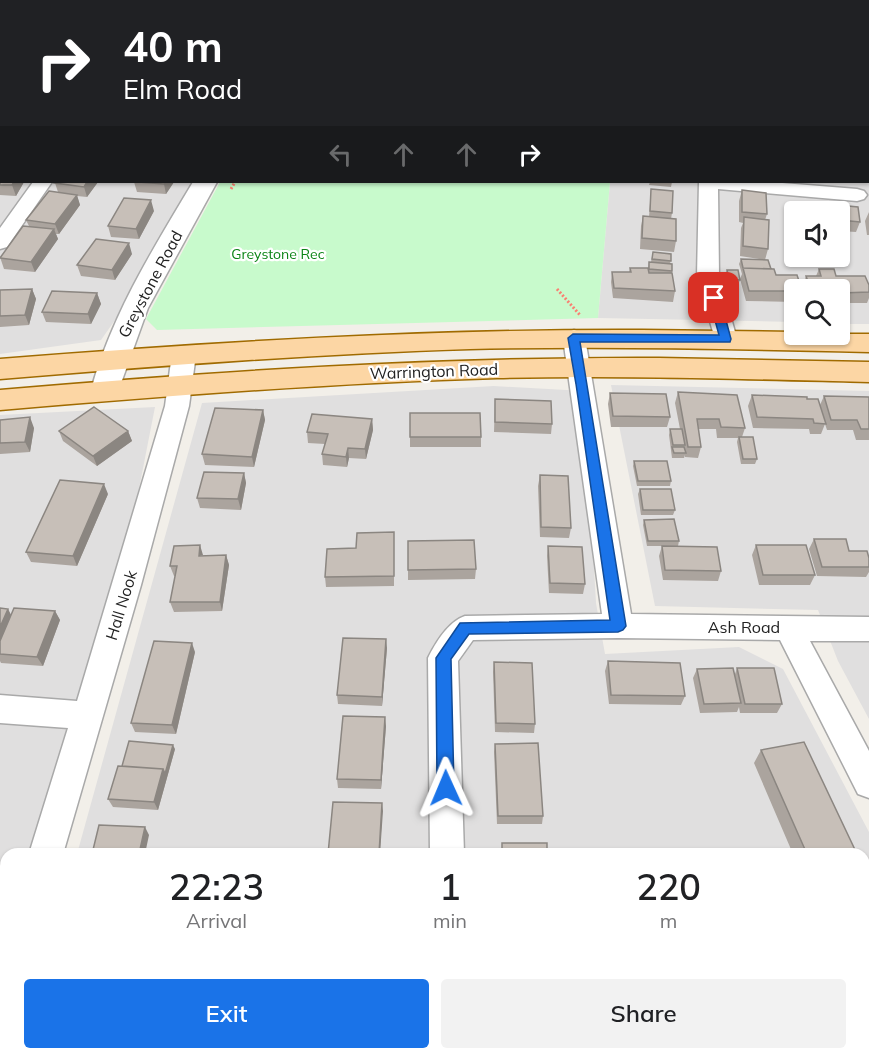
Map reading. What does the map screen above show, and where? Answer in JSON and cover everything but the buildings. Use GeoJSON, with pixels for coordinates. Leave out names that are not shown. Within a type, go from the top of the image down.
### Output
{"type":"FeatureCollection","features":[{"type":"Feature","properties":{"kind":"main road","name":"Warrington Road"},"geometry":{"type":"LineString","coordinates":[[0,369],[184,354],[399,342],[578,328],[726,339],[869,342]]}},
{"type":"Feature","properties":{"kind":"main road","name":"Warrington Road"},"geometry":{"type":"LineString","coordinates":[[0,400],[180,384],[329,375],[580,368],[869,372]]}},
{"type":"Feature","properties":{"kind":"street"},"geometry":{"type":"LineString","coordinates":[[0,243],[41,183]]}},
{"type":"Feature","properties":{"kind":"street","name":"Greystone Road"},"geometry":{"type":"LineString","coordinates":[[106,390],[112,360],[130,315],[204,183]]}},
{"type":"Feature","properties":{"kind":"street"},"geometry":{"type":"LineString","coordinates":[[708,183],[708,276],[726,339]]}},
{"type":"Feature","properties":{"kind":"street"},"geometry":{"type":"LineString","coordinates":[[719,183],[856,195]]}},
{"type":"Feature","properties":{"kind":"street"},"geometry":{"type":"LineString","coordinates":[[578,328],[580,368],[618,626]]}},
{"type":"Feature","properties":{"kind":"street","name":"Hall Nook"},"geometry":{"type":"LineString","coordinates":[[48,848],[177,406],[184,354]]}},
{"type":"Feature","properties":{"kind":"street","name":"Ash Road"},"geometry":{"type":"LineString","coordinates":[[447,848],[444,658],[465,628],[618,626],[869,628]]}},
{"type":"Feature","properties":{"kind":"street"},"geometry":{"type":"LineString","coordinates":[[788,627],[869,783]]}},
{"type":"Feature","properties":{"kind":"street"},"geometry":{"type":"LineString","coordinates":[[0,709],[87,716]]}},
{"type":"Feature","properties":{"kind":"path"},"geometry":{"type":"LineString","coordinates":[[557,289],[578,328]]}},
{"type":"Feature","properties":{"kind":"shaded area"},"geometry":{"type":"Polygon","coordinates":[[[0,183],[194,183],[127,303],[101,340],[0,354],[0,183]]]}},
{"type":"Feature","properties":{"kind":"shaded area"},"geometry":{"type":"Polygon","coordinates":[[[610,183],[869,183],[869,324],[850,324],[850,279],[784,279],[784,322],[598,318],[610,183]]]}},
{"type":"Feature","properties":{"kind":"shaded area"},"geometry":{"type":"Polygon","coordinates":[[[611,385],[869,391],[869,719],[838,661],[818,610],[655,606],[611,385]]]}},
{"type":"Feature","properties":{"kind":"shaded area"},"geometry":{"type":"Polygon","coordinates":[[[494,386],[584,391],[596,603],[605,654],[739,647],[783,669],[869,832],[869,848],[79,848],[202,403],[494,386]]]}},
{"type":"Feature","properties":{"kind":"shaded area"},"geometry":{"type":"Polygon","coordinates":[[[155,407],[126,555],[33,848],[0,848],[0,415],[155,407]]]}},
{"type":"Feature","properties":{"kind":"green space","name":"Greystone Rec"},"geometry":{"type":"Polygon","coordinates":[[[219,183],[610,183],[598,318],[157,330],[146,319],[219,183]]]}},
{"type":"Feature","properties":{"kind":"route"},"geometry":{"type":"LineString","coordinates":[[446,788],[444,658],[465,628],[618,626],[580,368],[573,338],[726,339],[714,298]]}}]}
